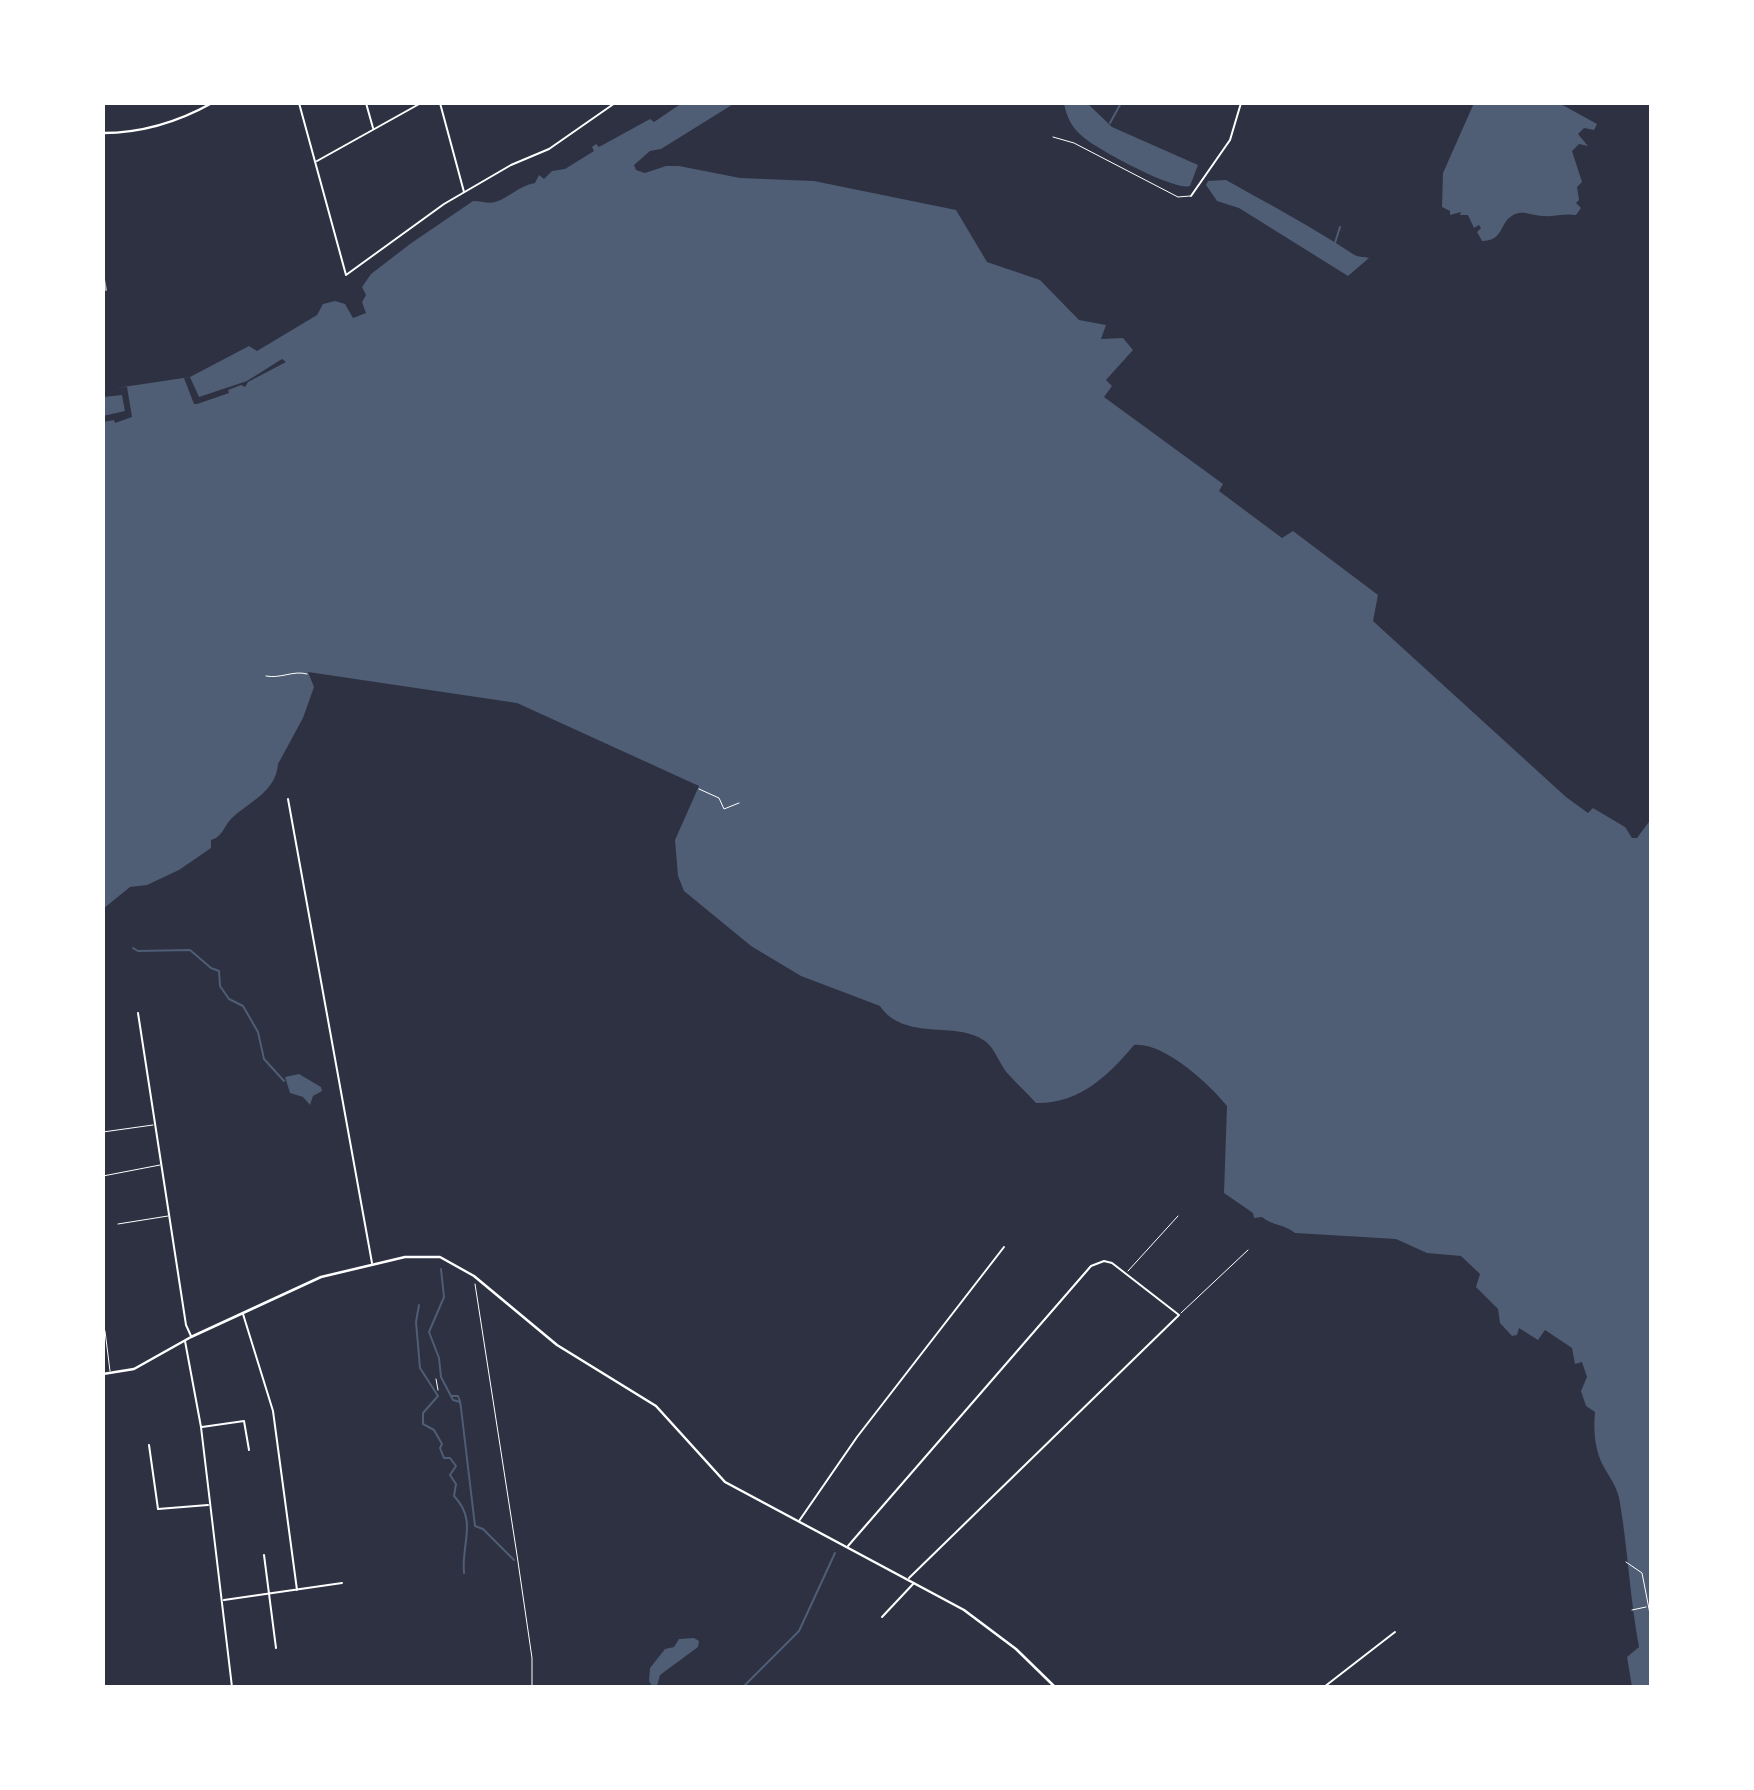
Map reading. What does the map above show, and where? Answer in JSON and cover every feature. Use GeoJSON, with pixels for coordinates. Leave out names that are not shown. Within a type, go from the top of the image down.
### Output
{"type":"FeatureCollection","features":[{"type":"Feature","properties":{"kind":"street"},"geometry":{"type":"LineString","coordinates":[[103,133],[144,130],[169,123],[212,103]]}},
{"type":"Feature","properties":{"kind":"street"},"geometry":{"type":"LineString","coordinates":[[299,103],[346,275],[464,193],[512,165],[549,149],[615,103]]}},
{"type":"Feature","properties":{"kind":"street"},"geometry":{"type":"LineString","coordinates":[[366,103],[374,129]]}},
{"type":"Feature","properties":{"kind":"street"},"geometry":{"type":"LineString","coordinates":[[316,162],[421,103]]}},
{"type":"Feature","properties":{"kind":"street"},"geometry":{"type":"LineString","coordinates":[[440,103],[464,193]]}},
{"type":"Feature","properties":{"kind":"street"},"geometry":{"type":"LineString","coordinates":[[1191,195],[1230,140],[1241,103]]}},
{"type":"Feature","properties":{"kind":"street"},"geometry":{"type":"LineString","coordinates":[[288,799],[373,1264]]}},
{"type":"Feature","properties":{"kind":"street"},"geometry":{"type":"LineString","coordinates":[[138,1013],[186,1325],[191,1337]]}},
{"type":"Feature","properties":{"kind":"street"},"geometry":{"type":"LineString","coordinates":[[799,1521],[873,1415],[1004,1247]]}},
{"type":"Feature","properties":{"kind":"street"},"geometry":{"type":"LineString","coordinates":[[103,1374],[134,1369],[184,1340],[321,1277],[417,1256],[440,1257],[474,1276],[557,1345],[656,1406],[725,1482],[915,1582],[999,1635],[1055,1687]]}},
{"type":"Feature","properties":{"kind":"street"},"geometry":{"type":"LineString","coordinates":[[847,1546],[1091,1266],[1107,1262],[1126,1273],[1179,1315],[908,1578]]}},
{"type":"Feature","properties":{"kind":"street"},"geometry":{"type":"LineString","coordinates":[[243,1313],[273,1411],[297,1590]]}},
{"type":"Feature","properties":{"kind":"street"},"geometry":{"type":"LineString","coordinates":[[184,1340],[201,1427],[232,1687]]}},
{"type":"Feature","properties":{"kind":"street"},"geometry":{"type":"LineString","coordinates":[[201,1427],[244,1421],[249,1450]]}},
{"type":"Feature","properties":{"kind":"street"},"geometry":{"type":"LineString","coordinates":[[149,1445],[158,1509],[209,1505]]}},
{"type":"Feature","properties":{"kind":"street"},"geometry":{"type":"LineString","coordinates":[[264,1555],[276,1648]]}},
{"type":"Feature","properties":{"kind":"street"},"geometry":{"type":"LineString","coordinates":[[882,1617],[915,1582]]}},
{"type":"Feature","properties":{"kind":"street"},"geometry":{"type":"LineString","coordinates":[[223,1601],[342,1583]]}},
{"type":"Feature","properties":{"kind":"street"},"geometry":{"type":"LineString","coordinates":[[1324,1687],[1395,1632]]}},
{"type":"Feature","properties":{"kind":"lane"},"geometry":{"type":"LineString","coordinates":[[1053,137],[1074,144],[1178,197],[1191,195]]}},
{"type":"Feature","properties":{"kind":"lane"},"geometry":{"type":"LineString","coordinates":[[103,1132],[128,1126],[155,1125]]}},
{"type":"Feature","properties":{"kind":"lane"},"geometry":{"type":"LineString","coordinates":[[103,1176],[162,1164]]}},
{"type":"Feature","properties":{"kind":"lane"},"geometry":{"type":"LineString","coordinates":[[118,1224],[170,1216]]}},
{"type":"Feature","properties":{"kind":"lane"},"geometry":{"type":"LineString","coordinates":[[1126,1273],[1178,1216]]}},
{"type":"Feature","properties":{"kind":"lane"},"geometry":{"type":"LineString","coordinates":[[1179,1315],[1248,1250]]}},
{"type":"Feature","properties":{"kind":"lane"},"geometry":{"type":"LineString","coordinates":[[105,1331],[110,1373]]}},
{"type":"Feature","properties":{"kind":"path"},"geometry":{"type":"LineString","coordinates":[[266,676],[280,679],[300,672],[307,674]]}},
{"type":"Feature","properties":{"kind":"path"},"geometry":{"type":"LineString","coordinates":[[699,789],[719,798],[724,808],[739,803]]}},
{"type":"Feature","properties":{"kind":"path"},"geometry":{"type":"LineString","coordinates":[[474,1276],[532,1658],[532,1687]]}},
{"type":"Feature","properties":{"kind":"path"},"geometry":{"type":"LineString","coordinates":[[436,1379],[438,1390]]}},
{"type":"Feature","properties":{"kind":"path"},"geometry":{"type":"LineString","coordinates":[[1626,1562],[1642,1573],[1651,1619]]}},
{"type":"Feature","properties":{"kind":"path"},"geometry":{"type":"LineString","coordinates":[[1632,1610],[1648,1607]]}},
{"type":"Feature","properties":{"kind":"water"},"geometry":{"type":"Polygon","coordinates":[[[682,103],[735,103],[661,149],[650,151],[634,165],[636,170],[645,173],[666,166],[679,166],[740,178],[814,181],[956,210],[987,262],[1040,280],[1079,320],[1106,325],[1101,339],[1123,338],[1133,350],[1106,380],[1112,386],[1104,397],[1223,484],[1219,491],[1282,538],[1293,531],[1378,595],[1373,621],[1566,797],[1588,813],[1593,808],[1625,827],[1632,838],[1637,838],[1651,819],[1651,1687],[1632,1687],[1627,1657],[1639,1647],[1620,1503],[1599,1456],[1595,1412],[1586,1406],[1581,1391],[1587,1377],[1582,1362],[1575,1364],[1572,1348],[1545,1330],[1538,1340],[1519,1328],[1517,1335],[1512,1336],[1500,1323],[1498,1309],[1476,1287],[1480,1274],[1461,1256],[1427,1253],[1396,1239],[1295,1233],[1262,1217],[1254,1218],[1253,1213],[1224,1193],[1227,1106],[1198,1076],[1159,1050],[1134,1045],[1114,1067],[1091,1086],[1066,1099],[1036,1103],[1007,1072],[985,1041],[960,1032],[902,1024],[890,1017],[880,1006],[801,976],[751,946],[684,891],[678,876],[675,840],[699,786],[517,703],[308,672],[314,687],[303,718],[268,788],[233,817],[218,836],[211,840],[211,848],[179,870],[147,885],[130,887],[103,909],[103,390],[190,377],[249,346],[257,351],[317,315],[323,304],[335,301],[345,304],[353,318],[366,313],[362,302],[366,295],[362,287],[371,274],[473,201],[490,203],[500,200],[535,183],[539,175],[544,179],[552,171],[565,169],[594,151],[592,147],[596,144],[599,147],[650,119],[654,122],[682,103]]]}},
{"type":"Feature","properties":{"kind":"water"},"geometry":{"type":"Polygon","coordinates":[[[1064,103],[1087,103],[1112,127],[1198,165],[1190,186],[1181,186],[1152,176],[1090,142],[1072,125],[1064,103]]]}},
{"type":"Feature","properties":{"kind":"water"},"geometry":{"type":"Polygon","coordinates":[[[1474,103],[1559,103],[1597,124],[1594,130],[1584,128],[1578,134],[1588,146],[1579,144],[1572,151],[1582,182],[1577,187],[1579,200],[1576,203],[1581,208],[1576,215],[1517,213],[1506,221],[1497,236],[1482,241],[1477,232],[1481,228],[1479,225],[1474,228],[1468,215],[1460,215],[1461,212],[1450,215],[1450,211],[1442,207],[1443,173],[1474,103]]]}},
{"type":"Feature","properties":{"kind":"water"},"geometry":{"type":"Polygon","coordinates":[[[1226,180],[1355,255],[1369,258],[1348,276],[1239,208],[1217,201],[1206,185],[1208,181],[1226,180]]]}},
{"type":"Feature","properties":{"kind":"water"},"geometry":{"type":"Polygon","coordinates":[[[299,1074],[321,1087],[322,1091],[313,1096],[310,1105],[303,1097],[290,1093],[285,1077],[299,1074]]]}},
{"type":"Feature","properties":{"kind":"water"},"geometry":{"type":"Polygon","coordinates":[[[694,1638],[699,1641],[698,1647],[660,1675],[657,1686],[652,1686],[649,1681],[650,1668],[665,1649],[674,1647],[679,1639],[694,1638]]]}},
{"type":"Feature","properties":{"kind":"pier"},"geometry":{"type":"Polygon","coordinates":[[[282,359],[286,362],[248,382],[245,387],[241,385],[228,390],[229,393],[197,404],[194,404],[184,378],[190,377],[199,397],[247,381],[282,359]]]}},
{"type":"Feature","properties":{"kind":"pier"},"geometry":{"type":"Polygon","coordinates":[[[127,387],[132,417],[115,423],[114,420],[103,422],[103,416],[125,411],[122,395],[103,397],[106,388],[127,387]]]}},
{"type":"Feature","properties":{"kind":"waterway"},"geometry":{"type":"LineString","coordinates":[[1110,123],[1121,103]]}},
{"type":"Feature","properties":{"kind":"waterway"},"geometry":{"type":"LineString","coordinates":[[1334,246],[1340,227]]}},
{"type":"Feature","properties":{"kind":"waterway"},"geometry":{"type":"LineString","coordinates":[[133,948],[138,951],[190,950],[211,968],[219,971],[220,986],[229,999],[243,1006],[258,1032],[264,1059],[284,1081]]}},
{"type":"Feature","properties":{"kind":"waterway"},"geometry":{"type":"LineString","coordinates":[[441,1269],[444,1297],[429,1332],[439,1358],[441,1377],[453,1400],[460,1402],[475,1526],[483,1529],[514,1560]]}},
{"type":"Feature","properties":{"kind":"waterway"},"geometry":{"type":"LineString","coordinates":[[419,1305],[416,1322],[420,1368],[438,1396],[423,1413],[423,1424],[434,1430],[442,1444],[440,1448],[444,1458],[450,1458],[456,1466],[450,1475],[456,1484],[454,1496],[461,1505],[467,1523],[464,1573]]}},
{"type":"Feature","properties":{"kind":"waterway"},"geometry":{"type":"LineString","coordinates":[[452,1396],[458,1396],[460,1401]]}},
{"type":"Feature","properties":{"kind":"waterway"},"geometry":{"type":"LineString","coordinates":[[743,1687],[799,1631],[835,1553]]}},
{"type":"Feature","properties":{"kind":"railway"},"geometry":{"type":"LineString","coordinates":[[103,274],[106,290]]}}]}
